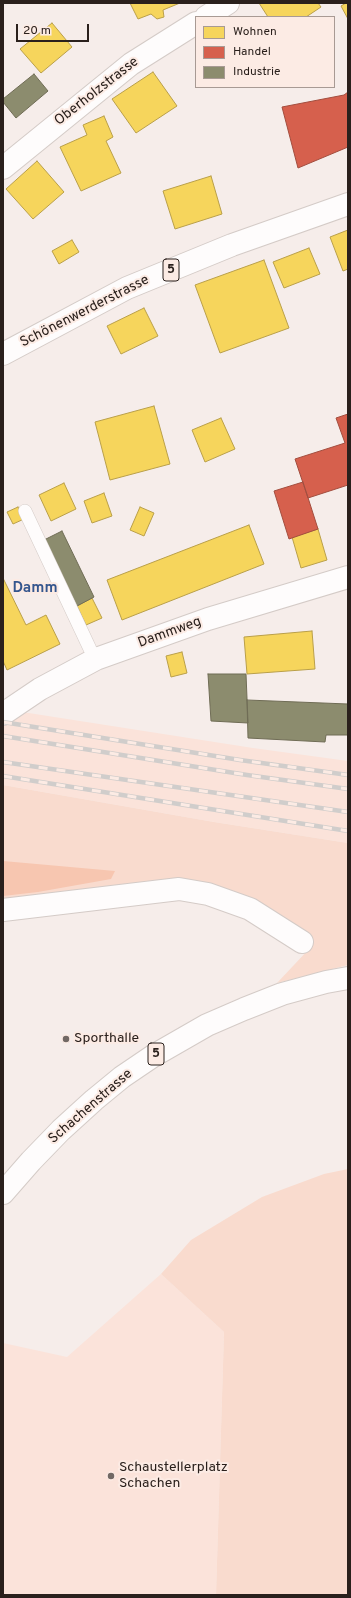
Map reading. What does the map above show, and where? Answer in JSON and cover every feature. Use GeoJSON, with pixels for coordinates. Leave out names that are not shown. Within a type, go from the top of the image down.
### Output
{"type":"FeatureCollection","features":[{"type":"Feature","properties":{"kind":"street"},"geometry":{"type":"LineString","coordinates":[[208,16],[228,3]]}},
{"type":"Feature","properties":{"kind":"street","name":"Oberholzstrasse"},"geometry":{"type":"LineString","coordinates":[[3,168],[131,64],[195,24]]}},
{"type":"Feature","properties":{"kind":"street","name":"Schönenwerderstrasse"},"geometry":{"type":"LineString","coordinates":[[3,354],[127,288],[232,245],[348,204]]}},
{"type":"Feature","properties":{"kind":"street","name":"Dammweg"},"geometry":{"type":"LineString","coordinates":[[3,714],[40,689],[96,659],[208,619],[348,577]]}},
{"type":"Feature","properties":{"kind":"street"},"geometry":{"type":"LineString","coordinates":[[3,910],[179,888],[208,894],[250,909],[302,942]]}},
{"type":"Feature","properties":{"kind":"street","name":"Schachenstrasse"},"geometry":{"type":"LineString","coordinates":[[3,1193],[61,1130],[94,1100],[153,1056],[207,1025],[244,1008],[282,994],[326,982],[348,978]]}},
{"type":"Feature","properties":{"kind":"lane"},"geometry":{"type":"LineString","coordinates":[[25,511],[96,659]]}},
{"type":"Feature","properties":{"kind":"shaded area"},"geometry":{"type":"Polygon","coordinates":[[[3,709],[253,748],[348,761],[348,843],[214,822],[3,785],[3,709]]]}},
{"type":"Feature","properties":{"kind":"shaded area"},"geometry":{"type":"Polygon","coordinates":[[[3,785],[214,822],[348,843],[348,965],[277,983],[309,949],[203,884],[3,905],[3,785]]]}},
{"type":"Feature","properties":{"kind":"shaded area"},"geometry":{"type":"Polygon","coordinates":[[[3,861],[115,871],[111,879],[38,892],[3,896],[3,861]]]}},
{"type":"Feature","properties":{"kind":"shaded area"},"geometry":{"type":"Polygon","coordinates":[[[348,1169],[348,1595],[216,1595],[224,1332],[161,1274],[191,1240],[262,1197],[324,1174],[348,1169]]]}},
{"type":"Feature","properties":{"kind":"shaded area","name":"Schaustellerplatz Schachen"},"geometry":{"type":"Polygon","coordinates":[[[161,1274],[224,1332],[216,1595],[3,1595],[3,1343],[67,1357],[161,1274]]]}},
{"type":"Feature","properties":{"kind":"building: Wohnen"},"geometry":{"type":"Polygon","coordinates":[[[130,3],[180,3],[163,10],[164,17],[157,19],[151,14],[138,19],[130,3]]]}},
{"type":"Feature","properties":{"kind":"building: Wohnen"},"geometry":{"type":"Polygon","coordinates":[[[259,3],[318,3],[321,7],[308,16],[267,16],[259,3]]]}},
{"type":"Feature","properties":{"kind":"building: Wohnen"},"geometry":{"type":"Polygon","coordinates":[[[348,3],[348,19],[341,6],[348,3]]]}},
{"type":"Feature","properties":{"kind":"building: Wohnen"},"geometry":{"type":"Polygon","coordinates":[[[52,23],[72,47],[41,73],[20,49],[52,23]]]}},
{"type":"Feature","properties":{"kind":"building: Wohnen"},"geometry":{"type":"Polygon","coordinates":[[[153,72],[177,106],[136,133],[112,99],[153,72]]]}},
{"type":"Feature","properties":{"kind":"building: Wohnen"},"geometry":{"type":"Polygon","coordinates":[[[104,116],[113,137],[106,141],[121,173],[81,191],[60,147],[87,135],[83,125],[104,116]]]}},
{"type":"Feature","properties":{"kind":"building: Wohnen"},"geometry":{"type":"Polygon","coordinates":[[[37,161],[64,192],[33,219],[6,189],[37,161]]]}},
{"type":"Feature","properties":{"kind":"building: Wohnen"},"geometry":{"type":"Polygon","coordinates":[[[211,176],[222,214],[175,229],[163,191],[211,176]]]}},
{"type":"Feature","properties":{"kind":"building: Wohnen"},"geometry":{"type":"Polygon","coordinates":[[[348,230],[348,269],[343,271],[330,237],[348,230]]]}},
{"type":"Feature","properties":{"kind":"building: Wohnen"},"geometry":{"type":"Polygon","coordinates":[[[72,240],[79,252],[59,264],[52,251],[72,240]]]}},
{"type":"Feature","properties":{"kind":"building: Wohnen"},"geometry":{"type":"Polygon","coordinates":[[[309,248],[320,274],[284,288],[273,262],[309,248]]]}},
{"type":"Feature","properties":{"kind":"building: Wohnen"},"geometry":{"type":"Polygon","coordinates":[[[264,260],[289,328],[220,353],[195,285],[264,260]]]}},
{"type":"Feature","properties":{"kind":"building: Wohnen"},"geometry":{"type":"Polygon","coordinates":[[[144,308],[158,336],[121,354],[107,326],[144,308]]]}},
{"type":"Feature","properties":{"kind":"building: Wohnen"},"geometry":{"type":"Polygon","coordinates":[[[154,406],[170,464],[110,480],[95,422],[154,406]]]}},
{"type":"Feature","properties":{"kind":"building: Wohnen"},"geometry":{"type":"Polygon","coordinates":[[[221,418],[235,449],[205,462],[192,430],[221,418]]]}},
{"type":"Feature","properties":{"kind":"building: Wohnen"},"geometry":{"type":"Polygon","coordinates":[[[64,483],[76,509],[51,521],[39,495],[64,483]]]}},
{"type":"Feature","properties":{"kind":"building: Wohnen"},"geometry":{"type":"Polygon","coordinates":[[[104,493],[112,516],[92,523],[84,501],[104,493]]]}},
{"type":"Feature","properties":{"kind":"building: Wohnen"},"geometry":{"type":"Polygon","coordinates":[[[18,507],[24,519],[13,524],[7,512],[18,507]]]}},
{"type":"Feature","properties":{"kind":"building: Wohnen"},"geometry":{"type":"Polygon","coordinates":[[[140,507],[154,513],[144,536],[130,530],[140,507]]]}},
{"type":"Feature","properties":{"kind":"building: Wohnen"},"geometry":{"type":"Polygon","coordinates":[[[249,525],[264,564],[122,620],[107,580],[249,525]]]}},
{"type":"Feature","properties":{"kind":"building: Wohnen"},"geometry":{"type":"Polygon","coordinates":[[[318,529],[327,560],[301,568],[292,537],[318,529]]]}},
{"type":"Feature","properties":{"kind":"building: Wohnen"},"geometry":{"type":"Polygon","coordinates":[[[3,578],[26,625],[46,615],[60,644],[7,670],[3,661],[3,578]]]}},
{"type":"Feature","properties":{"kind":"building: Wohnen"},"geometry":{"type":"Polygon","coordinates":[[[92,598],[102,618],[86,625],[77,606],[92,598]]]}},
{"type":"Feature","properties":{"kind":"building: Wohnen"},"geometry":{"type":"Polygon","coordinates":[[[312,631],[315,669],[247,674],[244,637],[312,631]]]}},
{"type":"Feature","properties":{"kind":"building: Wohnen"},"geometry":{"type":"Polygon","coordinates":[[[182,652],[187,673],[171,677],[166,656],[182,652]]]}},
{"type":"Feature","properties":{"kind":"building: Handel"},"geometry":{"type":"Polygon","coordinates":[[[348,92],[348,147],[298,168],[282,107],[344,95],[348,92]]]}},
{"type":"Feature","properties":{"kind":"building: Handel"},"geometry":{"type":"Polygon","coordinates":[[[348,414],[348,485],[308,498],[295,459],[345,443],[336,418],[348,414]]]}},
{"type":"Feature","properties":{"kind":"building: Handel"},"geometry":{"type":"Polygon","coordinates":[[[303,482],[318,529],[289,539],[274,491],[303,482]]]}},
{"type":"Feature","properties":{"kind":"building: Industrie"},"geometry":{"type":"Polygon","coordinates":[[[34,74],[48,91],[16,118],[3,102],[3,99],[34,74]]]}},
{"type":"Feature","properties":{"kind":"building: Industrie"},"geometry":{"type":"Polygon","coordinates":[[[62,531],[94,597],[77,606],[44,540],[62,531]]]}},
{"type":"Feature","properties":{"kind":"building: Industrie"},"geometry":{"type":"Polygon","coordinates":[[[208,674],[246,674],[248,723],[211,721],[208,674]]]}},
{"type":"Feature","properties":{"kind":"building: Industrie"},"geometry":{"type":"Polygon","coordinates":[[[247,700],[348,704],[348,735],[326,735],[325,742],[248,738],[247,700]]]}},
{"type":"Feature","properties":{"kind":"railway"},"geometry":{"type":"LineString","coordinates":[[3,722],[240,760],[348,775]]}},
{"type":"Feature","properties":{"kind":"railway"},"geometry":{"type":"LineString","coordinates":[[3,736],[247,775],[348,789]]}},
{"type":"Feature","properties":{"kind":"railway"},"geometry":{"type":"LineString","coordinates":[[3,762],[348,812]]}},
{"type":"Feature","properties":{"kind":"railway"},"geometry":{"type":"LineString","coordinates":[[3,776],[348,831]]}},
{"type":"Feature","properties":{"kind":"place","name":"Sporthalle"},"geometry":{"type":"Point","coordinates":[66,1039]}},
{"type":"Feature","properties":{"kind":"place","name":"Schaustellerplatz Schachen"},"geometry":{"type":"Point","coordinates":[111,1476]}},
{"type":"Feature","properties":{"kind":"district","name":"Damm"},"geometry":{"type":"Point","coordinates":[35,589]}}]}
